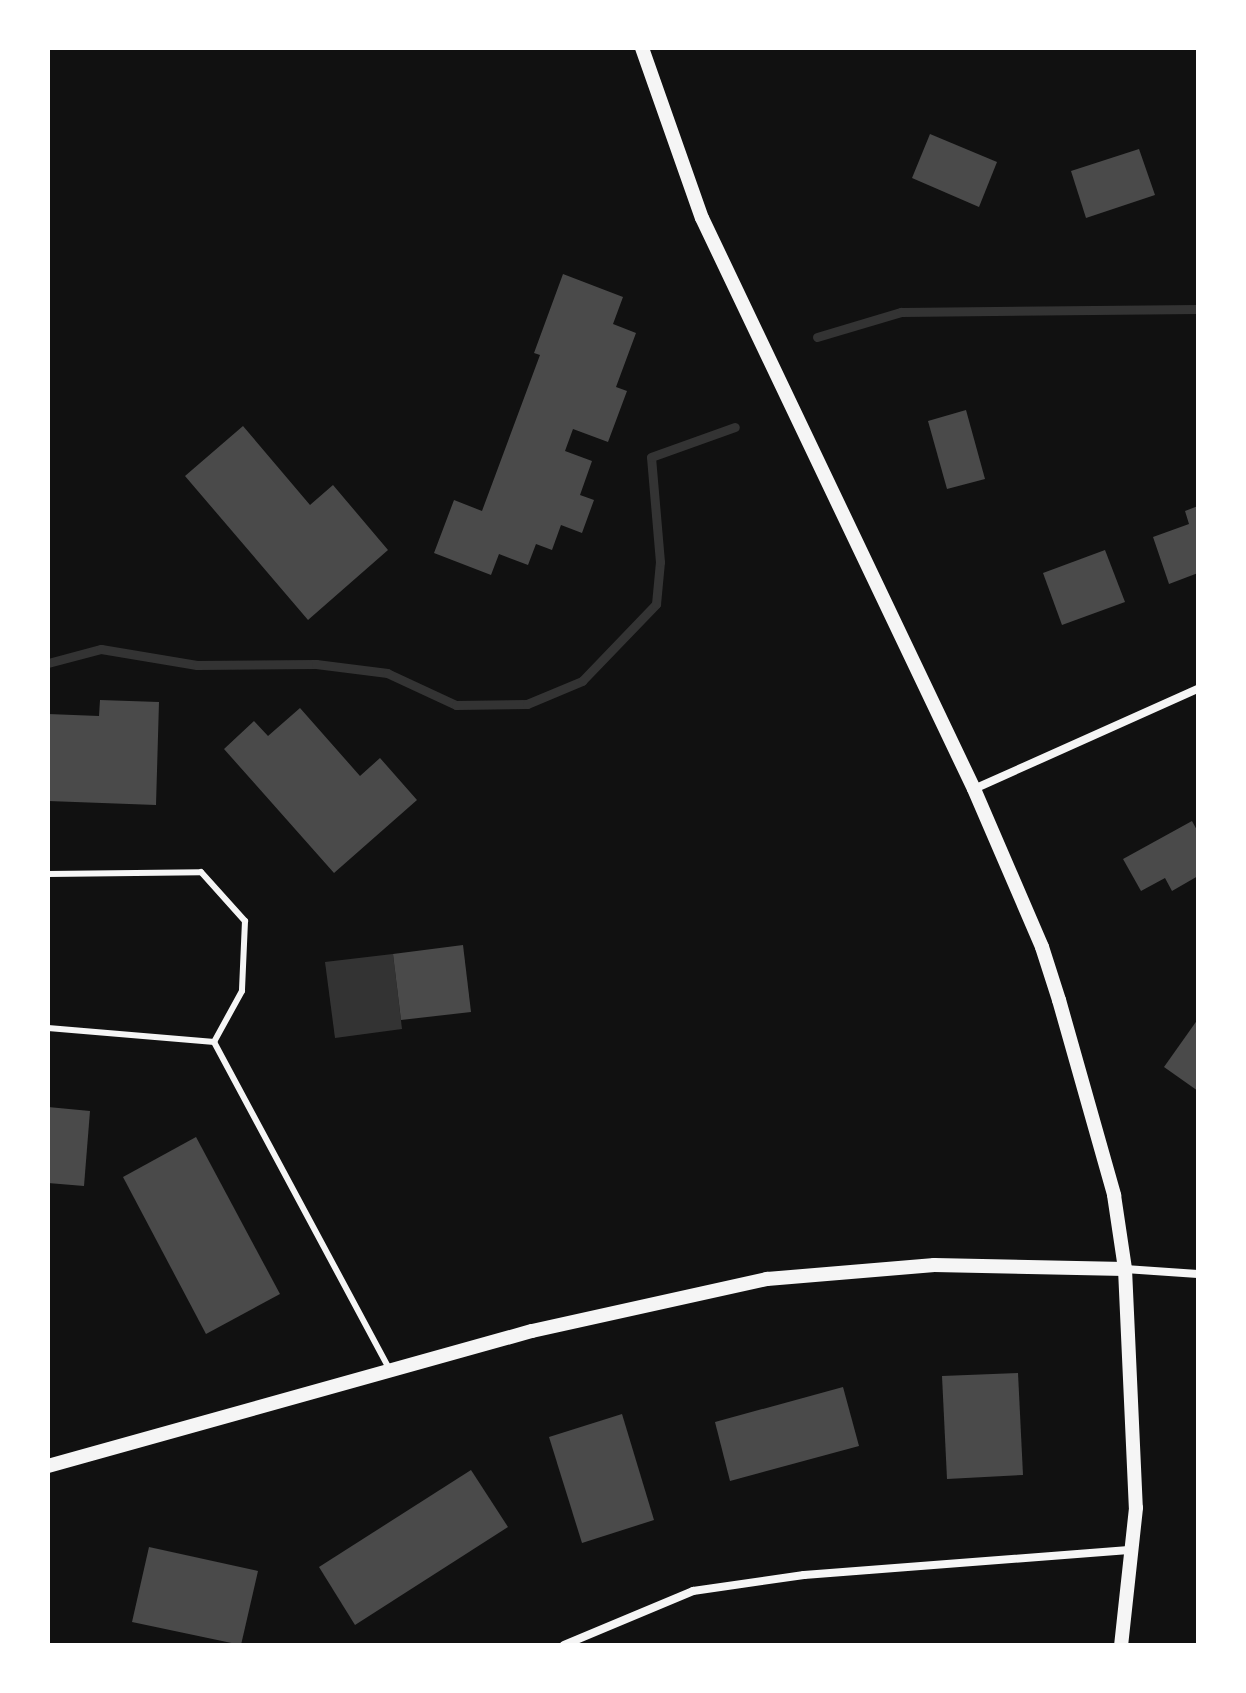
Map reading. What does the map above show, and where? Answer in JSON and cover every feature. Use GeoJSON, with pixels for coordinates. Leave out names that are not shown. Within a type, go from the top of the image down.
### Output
{"type":"FeatureCollection","features":[{"type":"Feature","properties":{"kind":"street"},"geometry":{"type":"LineString","coordinates":[[642,48],[702,218],[974,789],[1055,987],[1114,1195],[1125,1269],[1135,1430],[1132,1550],[1121,1645]]}},
{"type":"Feature","properties":{"kind":"street"},"geometry":{"type":"LineString","coordinates":[[974,789],[1198,689]]}},
{"type":"Feature","properties":{"kind":"street"},"geometry":{"type":"LineString","coordinates":[[48,1466],[532,1331],[767,1279],[934,1265],[1125,1269],[1198,1274]]}},
{"type":"Feature","properties":{"kind":"street"},"geometry":{"type":"LineString","coordinates":[[564,1645],[693,1591],[819,1573],[1132,1550]]}},
{"type":"Feature","properties":{"kind":"lane"},"geometry":{"type":"LineString","coordinates":[[48,874],[201,872],[245,921],[242,991],[214,1042]]}},
{"type":"Feature","properties":{"kind":"lane"},"geometry":{"type":"LineString","coordinates":[[48,1028],[214,1042]]}},
{"type":"Feature","properties":{"kind":"lane"},"geometry":{"type":"LineString","coordinates":[[214,1042],[390,1370]]}},
{"type":"Feature","properties":{"kind":"shaded area"},"geometry":{"type":"Polygon","coordinates":[[[393,954],[402,1029],[335,1038],[325,962],[393,954]]]}},
{"type":"Feature","properties":{"kind":"building"},"geometry":{"type":"Polygon","coordinates":[[[930,134],[997,162],[979,207],[912,178],[930,134]]]}},
{"type":"Feature","properties":{"kind":"building"},"geometry":{"type":"Polygon","coordinates":[[[1139,149],[1155,195],[1086,218],[1071,171],[1139,149]]]}},
{"type":"Feature","properties":{"kind":"building"},"geometry":{"type":"Polygon","coordinates":[[[563,274],[623,297],[613,324],[636,333],[616,387],[627,391],[608,442],[573,429],[565,451],[592,461],[580,495],[594,500],[582,533],[561,525],[552,550],[536,544],[528,565],[499,554],[491,575],[434,553],[454,500],[482,511],[540,355],[534,353],[563,274]]]}},
{"type":"Feature","properties":{"kind":"building"},"geometry":{"type":"Polygon","coordinates":[[[966,410],[985,479],[947,489],[928,421],[966,410]]]}},
{"type":"Feature","properties":{"kind":"building"},"geometry":{"type":"Polygon","coordinates":[[[243,426],[310,505],[333,485],[388,550],[308,620],[185,476],[243,426]]]}},
{"type":"Feature","properties":{"kind":"building"},"geometry":{"type":"Polygon","coordinates":[[[1198,506],[1198,573],[1169,584],[1153,537],[1189,524],[1185,511],[1198,506]]]}},
{"type":"Feature","properties":{"kind":"building"},"geometry":{"type":"Polygon","coordinates":[[[1105,550],[1125,602],[1062,625],[1043,573],[1105,550]]]}},
{"type":"Feature","properties":{"kind":"building"},"geometry":{"type":"Polygon","coordinates":[[[100,700],[159,702],[156,805],[48,801],[48,714],[99,716],[100,700]]]}},
{"type":"Feature","properties":{"kind":"building"},"geometry":{"type":"Polygon","coordinates":[[[300,708],[360,776],[380,758],[417,800],[334,873],[224,749],[254,721],[268,736],[300,708]]]}},
{"type":"Feature","properties":{"kind":"building"},"geometry":{"type":"Polygon","coordinates":[[[1192,821],[1198,832],[1198,876],[1172,891],[1165,878],[1141,891],[1123,859],[1192,821]]]}},
{"type":"Feature","properties":{"kind":"building"},"geometry":{"type":"Polygon","coordinates":[[[463,945],[471,1012],[401,1020],[393,954],[463,945]]]}},
{"type":"Feature","properties":{"kind":"building"},"geometry":{"type":"Polygon","coordinates":[[[1198,1019],[1198,1091],[1164,1067],[1198,1019]]]}},
{"type":"Feature","properties":{"kind":"building"},"geometry":{"type":"Polygon","coordinates":[[[48,1107],[90,1111],[84,1186],[48,1183],[48,1107]]]}},
{"type":"Feature","properties":{"kind":"building"},"geometry":{"type":"Polygon","coordinates":[[[196,1137],[280,1294],[206,1334],[123,1177],[196,1137]]]}},
{"type":"Feature","properties":{"kind":"building"},"geometry":{"type":"Polygon","coordinates":[[[1018,1373],[1023,1475],[947,1479],[942,1376],[1018,1373]]]}},
{"type":"Feature","properties":{"kind":"building"},"geometry":{"type":"Polygon","coordinates":[[[843,1387],[859,1446],[730,1481],[715,1422],[843,1387]]]}},
{"type":"Feature","properties":{"kind":"building"},"geometry":{"type":"Polygon","coordinates":[[[622,1414],[654,1520],[582,1543],[549,1437],[622,1414]]]}},
{"type":"Feature","properties":{"kind":"building"},"geometry":{"type":"Polygon","coordinates":[[[471,1470],[508,1527],[355,1625],[319,1567],[471,1470]]]}},
{"type":"Feature","properties":{"kind":"building"},"geometry":{"type":"Polygon","coordinates":[[[149,1547],[258,1571],[241,1645],[132,1622],[149,1547]]]}},
{"type":"Feature","properties":{"kind":"waterway"},"geometry":{"type":"LineString","coordinates":[[817,337],[901,312],[1198,309]]}},
{"type":"Feature","properties":{"kind":"waterway"},"geometry":{"type":"LineString","coordinates":[[48,663],[101,649],[197,665],[316,664],[387,673],[456,705],[527,704],[582,681],[656,604],[660,562],[651,457],[735,427]]}}]}
